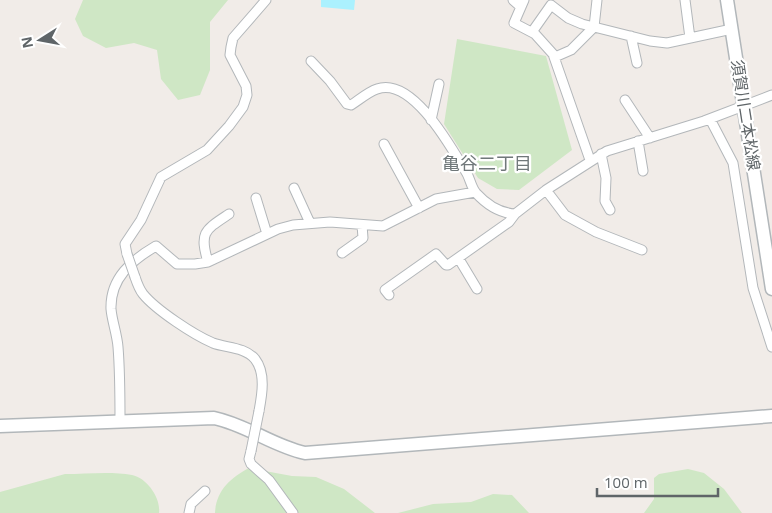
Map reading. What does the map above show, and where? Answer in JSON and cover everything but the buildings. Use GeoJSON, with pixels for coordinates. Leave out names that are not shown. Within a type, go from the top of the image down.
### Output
{"type":"FeatureCollection","features":[{"type":"Feature","properties":{"kind":"street"},"geometry":{"type":"LineString","coordinates":[[266,0],[233,38],[231,47],[230,55],[246,86],[247,95],[243,107],[212,145],[161,177],[141,220],[125,244],[135,277],[144,295],[182,326],[211,342],[243,350],[251,355],[259,365],[262,387],[249,459],[251,464],[269,480],[293,513]]}},
{"type":"Feature","properties":{"kind":"street"},"geometry":{"type":"LineString","coordinates":[[513,0],[522,4],[514,23],[532,32],[555,57],[578,130],[590,160]]}},
{"type":"Feature","properties":{"kind":"street"},"geometry":{"type":"LineString","coordinates":[[555,57],[571,50],[594,27],[597,0]]}},
{"type":"Feature","properties":{"kind":"street"},"geometry":{"type":"LineString","coordinates":[[685,0],[690,38]]}},
{"type":"Feature","properties":{"kind":"street","name":"須賀川二本松線"},"geometry":{"type":"LineString","coordinates":[[728,0],[744,107],[770,256],[772,289]]}},
{"type":"Feature","properties":{"kind":"street"},"geometry":{"type":"LineString","coordinates":[[532,32],[551,5],[568,18],[594,27],[666,43],[732,29]]}},
{"type":"Feature","properties":{"kind":"street"},"geometry":{"type":"LineString","coordinates":[[631,36],[637,63]]}},
{"type":"Feature","properties":{"kind":"street"},"geometry":{"type":"LineString","coordinates":[[312,62],[347,104],[351,105],[376,89],[393,88],[405,92],[416,100],[467,174],[474,192],[492,207],[515,214]]}},
{"type":"Feature","properties":{"kind":"street"},"geometry":{"type":"LineString","coordinates":[[431,120],[439,84]]}},
{"type":"Feature","properties":{"kind":"street"},"geometry":{"type":"LineString","coordinates":[[389,295],[385,290],[436,254],[446,265],[459,259],[546,190],[601,154],[710,119],[744,107],[772,94]]}},
{"type":"Feature","properties":{"kind":"street"},"geometry":{"type":"LineString","coordinates":[[625,100],[650,138]]}},
{"type":"Feature","properties":{"kind":"street"},"geometry":{"type":"LineString","coordinates":[[710,119],[733,163],[753,288],[772,347]]}},
{"type":"Feature","properties":{"kind":"street"},"geometry":{"type":"LineString","coordinates":[[638,141],[643,171]]}},
{"type":"Feature","properties":{"kind":"street"},"geometry":{"type":"LineString","coordinates":[[384,144],[419,208]]}},
{"type":"Feature","properties":{"kind":"street"},"geometry":{"type":"LineString","coordinates":[[601,154],[606,178],[605,201],[610,210]]}},
{"type":"Feature","properties":{"kind":"street"},"geometry":{"type":"LineString","coordinates":[[294,188],[310,223]]}},
{"type":"Feature","properties":{"kind":"street"},"geometry":{"type":"LineString","coordinates":[[546,190],[565,215],[596,232],[642,250]]}},
{"type":"Feature","properties":{"kind":"street"},"geometry":{"type":"LineString","coordinates":[[120,421],[118,347],[112,309],[114,288],[134,259],[156,246],[177,264],[187,265],[208,262],[267,234],[293,225],[330,222],[383,226],[441,196],[474,192]]}},
{"type":"Feature","properties":{"kind":"street"},"geometry":{"type":"LineString","coordinates":[[256,198],[267,234]]}},
{"type":"Feature","properties":{"kind":"street"},"geometry":{"type":"LineString","coordinates":[[208,262],[203,243],[204,233],[208,228],[229,214]]}},
{"type":"Feature","properties":{"kind":"street"},"geometry":{"type":"LineString","coordinates":[[342,254],[363,238],[362,225]]}},
{"type":"Feature","properties":{"kind":"street"},"geometry":{"type":"LineString","coordinates":[[459,259],[477,289]]}},
{"type":"Feature","properties":{"kind":"street"},"geometry":{"type":"LineString","coordinates":[[0,426],[214,418],[235,422],[275,443],[305,454],[772,416]]}},
{"type":"Feature","properties":{"kind":"street"},"geometry":{"type":"LineString","coordinates":[[187,512],[191,504],[205,491]]}},
{"type":"Feature","properties":{"kind":"green space"},"geometry":{"type":"Polygon","coordinates":[[[83,0],[228,0],[210,22],[210,70],[200,95],[178,100],[161,79],[157,50],[134,43],[106,48],[83,36],[75,19],[83,0]]]}},
{"type":"Feature","properties":{"kind":"green space"},"geometry":{"type":"Polygon","coordinates":[[[457,39],[546,56],[572,150],[519,190],[497,189],[478,178],[444,124],[457,39]]]}},
{"type":"Feature","properties":{"kind":"green space"},"geometry":{"type":"Polygon","coordinates":[[[249,468],[292,476],[316,477],[344,489],[375,513],[215,513],[218,498],[225,486],[249,468]]]}},
{"type":"Feature","properties":{"kind":"green space"},"geometry":{"type":"Polygon","coordinates":[[[688,469],[704,473],[724,489],[742,513],[644,513],[654,499],[654,478],[659,474],[688,469]]]}},
{"type":"Feature","properties":{"kind":"green space"},"geometry":{"type":"Polygon","coordinates":[[[116,473],[138,477],[152,489],[158,501],[159,513],[0,513],[0,492],[65,474],[116,473]]]}},
{"type":"Feature","properties":{"kind":"green space"},"geometry":{"type":"Polygon","coordinates":[[[493,494],[512,495],[529,513],[398,513],[433,504],[471,502],[493,494]]]}},
{"type":"Feature","properties":{"kind":"water"},"geometry":{"type":"Polygon","coordinates":[[[321,0],[355,0],[354,10],[321,7],[321,0]]]}},
{"type":"Feature","properties":{"kind":"district","name":"亀谷二丁目"},"geometry":{"type":"Point","coordinates":[487,164]}}]}
